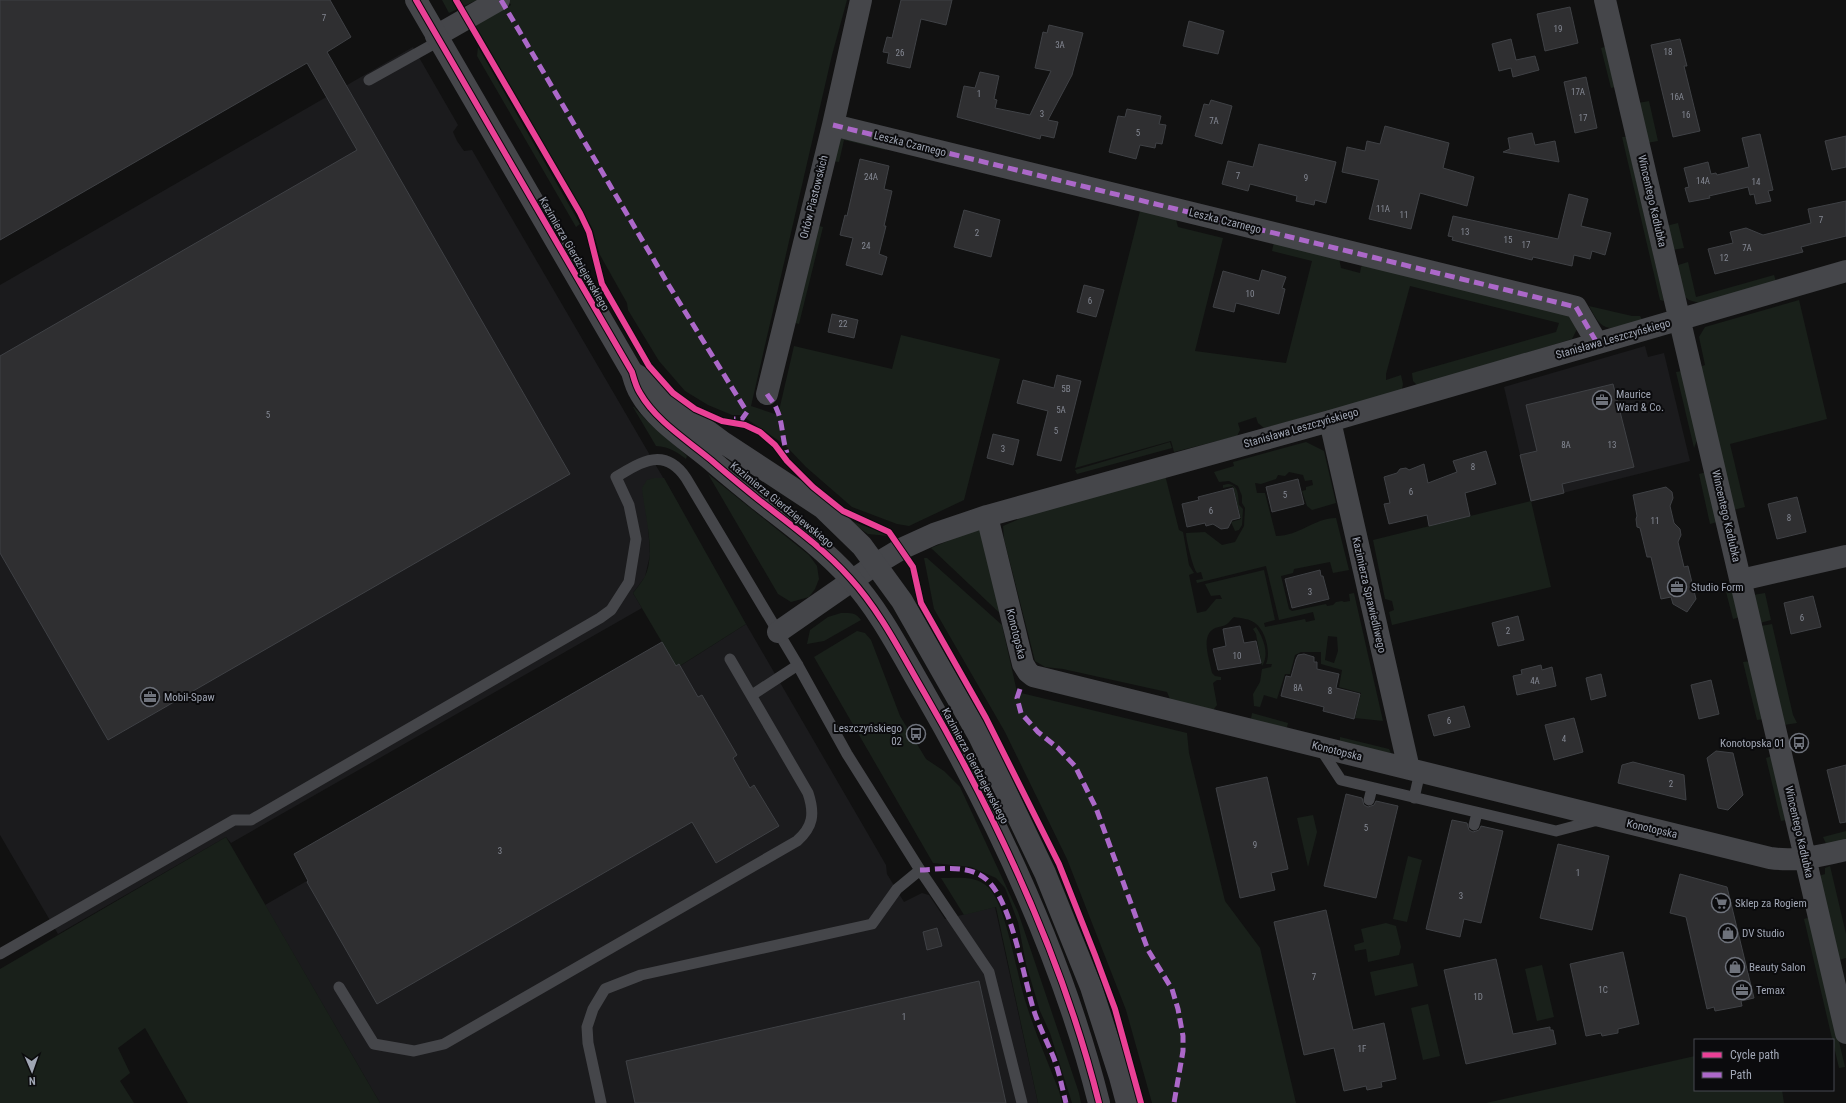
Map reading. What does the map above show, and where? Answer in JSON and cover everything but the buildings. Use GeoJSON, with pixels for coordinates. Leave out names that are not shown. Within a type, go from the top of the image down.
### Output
{"type":"FeatureCollection","features":[{"type":"Feature","properties":{"kind":"street","name":"Kazimierza Gierdziejewskiego"},"geometry":{"type":"LineString","coordinates":[[416,0],[632,372],[639,392],[657,415],[759,500],[813,542],[852,581],[891,636],[935,712],[1017,871],[1037,918],[1065,994],[1093,1077],[1099,1103]]}},
{"type":"Feature","properties":{"kind":"street"},"geometry":{"type":"LineString","coordinates":[[437,38],[499,0]]}},
{"type":"Feature","properties":{"kind":"street","name":"Orłów Piastowskich"},"geometry":{"type":"LineString","coordinates":[[767,394],[833,124],[861,0]]}},
{"type":"Feature","properties":{"kind":"street","name":"Wincentego Kadłubka"},"geometry":{"type":"LineString","coordinates":[[1605,0],[1846,1033]]}},
{"type":"Feature","properties":{"kind":"street","name":"Leszka Czarnego"},"geometry":{"type":"LineString","coordinates":[[833,124],[1576,307],[1597,343]]}},
{"type":"Feature","properties":{"kind":"street","name":"Stanisława Leszczyńskiego"},"geometry":{"type":"LineString","coordinates":[[778,632],[876,564],[901,549],[928,537],[987,516],[1330,421],[1846,271]]}},
{"type":"Feature","properties":{"kind":"street","name":"Kazimierza Gierdziejewskiego"},"geometry":{"type":"LineString","coordinates":[[632,372],[651,384],[678,409],[724,443],[823,508],[846,528],[876,564],[902,602],[967,715],[1029,837],[1062,911],[1092,987],[1127,1103]]}},
{"type":"Feature","properties":{"kind":"street","name":"Kazimierza Sprawiedliwego"},"geometry":{"type":"LineString","coordinates":[[1330,421],[1415,770]]}},
{"type":"Feature","properties":{"kind":"street","name":"Konotopska"},"geometry":{"type":"LineString","coordinates":[[987,516],[1023,664],[1028,672],[1042,678],[1770,858],[1787,861],[1806,859],[1846,850]]}},
{"type":"Feature","properties":{"kind":"street"},"geometry":{"type":"LineString","coordinates":[[1741,580],[1846,556]]}},
{"type":"Feature","properties":{"kind":"lane"},"geometry":{"type":"LineString","coordinates":[[369,80],[437,38]]}},
{"type":"Feature","properties":{"kind":"lane"},"geometry":{"type":"LineString","coordinates":[[0,954],[234,820],[251,820],[600,618],[611,610],[629,582],[636,539],[629,504],[616,477],[646,461],[658,459],[668,461],[678,467],[798,665],[847,754],[920,870],[989,972],[1022,1103]]}},
{"type":"Feature","properties":{"kind":"lane"},"geometry":{"type":"LineString","coordinates":[[339,987],[374,1044],[414,1051],[444,1044],[796,841],[806,833],[812,819],[812,805],[808,793],[730,659]]}},
{"type":"Feature","properties":{"kind":"lane"},"geometry":{"type":"LineString","coordinates":[[752,695],[798,665]]}},
{"type":"Feature","properties":{"kind":"lane"},"geometry":{"type":"LineString","coordinates":[[1319,746],[1341,780],[1372,788],[1556,831],[1605,818]]}},
{"type":"Feature","properties":{"kind":"lane"},"geometry":{"type":"LineString","coordinates":[[1414,798],[1415,770]]}},
{"type":"Feature","properties":{"kind":"lane"},"geometry":{"type":"LineString","coordinates":[[1369,800],[1372,788]]}},
{"type":"Feature","properties":{"kind":"lane"},"geometry":{"type":"LineString","coordinates":[[1474,825],[1477,813]]}},
{"type":"Feature","properties":{"kind":"lane"},"geometry":{"type":"LineString","coordinates":[[601,1103],[588,1043],[587,1027],[593,1009],[605,989],[641,975],[872,924],[897,889],[920,870]]}},
{"type":"Feature","properties":{"kind":"shaded area"},"geometry":{"type":"Polygon","coordinates":[[[442,0],[477,0],[449,13],[442,0]]]}},
{"type":"Feature","properties":{"kind":"shaded area"},"geometry":{"type":"Polygon","coordinates":[[[508,0],[847,0],[832,55],[751,406],[778,415],[794,346],[892,369],[901,335],[1000,359],[964,500],[909,526],[897,524],[852,507],[806,467],[785,445],[741,415],[732,415],[708,405],[685,391],[659,361],[628,310],[627,303],[600,255],[592,228],[475,25],[511,5],[508,0]]]}},
{"type":"Feature","properties":{"kind":"shaded area"},"geometry":{"type":"Polygon","coordinates":[[[413,47],[458,125],[453,132],[457,141],[464,151],[472,150],[679,505],[648,524],[650,555],[645,577],[633,593],[642,608],[231,843],[226,837],[58,934],[0,835],[0,285],[413,47]]]}},
{"type":"Feature","properties":{"kind":"shaded area"},"geometry":{"type":"Polygon","coordinates":[[[478,47],[580,224],[576,227],[477,56],[478,47]]]}},
{"type":"Feature","properties":{"kind":"shaded area"},"geometry":{"type":"Polygon","coordinates":[[[1605,47],[1615,87],[1611,88],[1601,48],[1605,47]]]}},
{"type":"Feature","properties":{"kind":"shaded area"},"geometry":{"type":"Polygon","coordinates":[[[1649,101],[1658,141],[1647,143],[1638,103],[1649,101]]]}},
{"type":"Feature","properties":{"kind":"shaded area"},"geometry":{"type":"Polygon","coordinates":[[[838,134],[886,146],[886,150],[844,140],[839,162],[832,161],[838,134]]]}},
{"type":"Feature","properties":{"kind":"shaded area"},"geometry":{"type":"Polygon","coordinates":[[[1622,137],[1626,137],[1664,301],[1660,300],[1622,137]]]}},
{"type":"Feature","properties":{"kind":"shaded area"},"geometry":{"type":"Polygon","coordinates":[[[1140,211],[1175,216],[1178,227],[1223,238],[1195,351],[1286,363],[1312,261],[1272,251],[1274,242],[1339,258],[1341,268],[1360,273],[1361,267],[1364,264],[1570,314],[1577,329],[1572,339],[1422,385],[1417,385],[1413,381],[1412,373],[1556,332],[1559,323],[1410,286],[1386,374],[1386,380],[1401,375],[1403,384],[1402,389],[1396,393],[1264,428],[1258,423],[1256,417],[1238,423],[1240,430],[1237,436],[1174,452],[1171,441],[1075,468],[1140,211]]]}},
{"type":"Feature","properties":{"kind":"shaded area"},"geometry":{"type":"Polygon","coordinates":[[[1678,223],[1684,248],[1672,250],[1666,226],[1678,223]]]}},
{"type":"Feature","properties":{"kind":"shaded area"},"geometry":{"type":"Polygon","coordinates":[[[815,225],[823,227],[799,324],[792,322],[815,225]]]}},
{"type":"Feature","properties":{"kind":"shaded area"},"geometry":{"type":"Polygon","coordinates":[[[1688,262],[1696,297],[1774,275],[1776,281],[1699,303],[1685,297],[1675,266],[1688,262]]]}},
{"type":"Feature","properties":{"kind":"shaded area"},"geometry":{"type":"Polygon","coordinates":[[[1799,300],[1827,419],[1730,444],[1745,507],[1733,510],[1700,367],[1705,365],[1699,337],[1705,327],[1799,300]]]}},
{"type":"Feature","properties":{"kind":"shaded area"},"geometry":{"type":"Polygon","coordinates":[[[1589,306],[1632,316],[1640,316],[1643,321],[1610,328],[1606,327],[1597,320],[1589,306]]]}},
{"type":"Feature","properties":{"kind":"shaded area"},"geometry":{"type":"Polygon","coordinates":[[[1645,346],[1648,357],[1664,353],[1690,461],[1531,501],[1504,387],[1645,346]]]}},
{"type":"Feature","properties":{"kind":"shaded area"},"geometry":{"type":"Polygon","coordinates":[[[1682,371],[1698,438],[1694,448],[1676,372],[1682,371]]]}},
{"type":"Feature","properties":{"kind":"shaded area"},"geometry":{"type":"Polygon","coordinates":[[[633,407],[687,456],[686,459],[672,450],[665,447],[656,446],[633,407]]]}},
{"type":"Feature","properties":{"kind":"shaded area"},"geometry":{"type":"Polygon","coordinates":[[[1170,442],[1172,448],[1077,474],[1075,470],[1170,442]]]}},
{"type":"Feature","properties":{"kind":"shaded area"},"geometry":{"type":"Polygon","coordinates":[[[1306,442],[1324,451],[1336,503],[1312,510],[1307,506],[1302,491],[1306,490],[1306,487],[1313,485],[1312,480],[1305,481],[1303,475],[1289,472],[1285,476],[1278,475],[1276,479],[1261,484],[1255,483],[1257,493],[1265,493],[1276,536],[1292,533],[1321,521],[1336,518],[1349,570],[1333,573],[1330,562],[1294,569],[1293,573],[1281,576],[1289,609],[1292,611],[1326,604],[1327,606],[1333,605],[1336,602],[1350,601],[1349,594],[1354,593],[1383,721],[1355,718],[1361,693],[1339,687],[1342,670],[1321,664],[1321,652],[1301,652],[1295,655],[1290,674],[1285,674],[1277,699],[1264,695],[1260,707],[1254,706],[1253,694],[1260,682],[1262,669],[1271,667],[1272,664],[1266,664],[1268,648],[1262,631],[1253,622],[1242,618],[1234,617],[1225,625],[1212,630],[1207,639],[1207,650],[1212,673],[1215,676],[1221,677],[1221,680],[1217,680],[1213,683],[1217,705],[1211,713],[1172,704],[1167,692],[1063,669],[1045,667],[1035,661],[1004,539],[1003,526],[1028,515],[1165,475],[1179,530],[1183,532],[1189,565],[1194,573],[1189,575],[1197,613],[1206,611],[1216,599],[1222,599],[1220,595],[1211,596],[1205,584],[1264,570],[1275,620],[1264,623],[1265,627],[1305,619],[1306,622],[1315,620],[1313,612],[1279,620],[1266,566],[1197,583],[1196,580],[1203,579],[1201,572],[1197,573],[1194,566],[1188,547],[1186,533],[1205,532],[1222,545],[1235,542],[1244,526],[1245,508],[1242,503],[1242,496],[1238,486],[1229,481],[1219,482],[1214,472],[1234,466],[1233,462],[1306,442]],[[1328,636],[1325,660],[1334,663],[1338,651],[1337,637],[1328,636]]]}},
{"type":"Feature","properties":{"kind":"shaded area"},"geometry":{"type":"Polygon","coordinates":[[[1706,472],[1717,522],[1710,524],[1699,474],[1706,472]]]}},
{"type":"Feature","properties":{"kind":"shaded area"},"geometry":{"type":"Polygon","coordinates":[[[708,474],[809,555],[817,566],[819,579],[815,589],[809,597],[791,602],[778,594],[708,474]]]}},
{"type":"Feature","properties":{"kind":"shaded area"},"geometry":{"type":"Polygon","coordinates":[[[664,478],[746,624],[678,667],[633,593],[644,578],[648,569],[650,546],[642,488],[647,480],[664,478]]]}},
{"type":"Feature","properties":{"kind":"shaded area"},"geometry":{"type":"Polygon","coordinates":[[[1228,484],[1234,486],[1236,489],[1239,505],[1243,509],[1242,525],[1239,530],[1235,531],[1231,522],[1241,519],[1233,486],[1223,488],[1223,485],[1228,484]]]}},
{"type":"Feature","properties":{"kind":"shaded area"},"geometry":{"type":"Polygon","coordinates":[[[1531,501],[1551,587],[1392,625],[1389,612],[1394,610],[1392,601],[1385,599],[1373,540],[1531,501]]]}},
{"type":"Feature","properties":{"kind":"shaded area"},"geometry":{"type":"Polygon","coordinates":[[[846,519],[886,534],[888,536],[868,534],[846,519]]]}},
{"type":"Feature","properties":{"kind":"shaded area"},"geometry":{"type":"Polygon","coordinates":[[[981,527],[1007,620],[931,548],[981,527]]]}},
{"type":"Feature","properties":{"kind":"shaded area"},"geometry":{"type":"Polygon","coordinates":[[[924,558],[927,558],[1002,625],[1017,692],[1187,733],[1189,753],[1225,901],[1260,948],[1296,1103],[1152,1103],[1126,1010],[1067,859],[1005,732],[934,609],[924,558]]]}},
{"type":"Feature","properties":{"kind":"shaded area"},"geometry":{"type":"Polygon","coordinates":[[[1724,584],[1732,586],[1740,617],[1733,619],[1724,584]]]}},
{"type":"Feature","properties":{"kind":"shaded area"},"geometry":{"type":"Polygon","coordinates":[[[1765,593],[1771,620],[1760,623],[1753,595],[1765,593]]]}},
{"type":"Feature","properties":{"kind":"shaded area"},"geometry":{"type":"Polygon","coordinates":[[[841,613],[855,614],[861,620],[824,641],[807,644],[810,630],[828,617],[841,613]]]}},
{"type":"Feature","properties":{"kind":"shaded area"},"geometry":{"type":"Polygon","coordinates":[[[746,624],[886,865],[887,874],[904,902],[922,893],[929,895],[945,919],[995,907],[1038,1103],[380,1103],[265,905],[680,666],[746,624]]]}},
{"type":"Feature","properties":{"kind":"shaded area"},"geometry":{"type":"Polygon","coordinates":[[[1772,624],[1793,715],[1797,723],[1784,725],[1761,626],[1772,624]]]}},
{"type":"Feature","properties":{"kind":"shaded area"},"geometry":{"type":"Polygon","coordinates":[[[1256,627],[1265,646],[1265,656],[1262,666],[1256,634],[1253,629],[1256,627]]]}},
{"type":"Feature","properties":{"kind":"shaded area"},"geometry":{"type":"Polygon","coordinates":[[[857,631],[865,633],[871,640],[900,716],[926,759],[944,771],[960,787],[1018,912],[1079,1093],[1081,1103],[1072,1103],[1050,1033],[1040,1011],[1026,964],[1018,922],[1005,888],[996,878],[971,867],[933,863],[814,657],[857,631]]]}},
{"type":"Feature","properties":{"kind":"shaded area"},"geometry":{"type":"Polygon","coordinates":[[[1750,661],[1763,719],[1757,720],[1743,662],[1750,661]]]}},
{"type":"Feature","properties":{"kind":"shaded area"},"geometry":{"type":"Polygon","coordinates":[[[1252,713],[1288,723],[1287,727],[1284,728],[1251,719],[1252,713]]]}},
{"type":"Feature","properties":{"kind":"shaded area"},"geometry":{"type":"Polygon","coordinates":[[[1340,737],[1389,749],[1391,753],[1340,744],[1340,737]]]}},
{"type":"Feature","properties":{"kind":"shaded area"},"geometry":{"type":"Polygon","coordinates":[[[1772,756],[1787,820],[1781,821],[1766,758],[1772,756]]]}},
{"type":"Feature","properties":{"kind":"shaded area"},"geometry":{"type":"Polygon","coordinates":[[[1313,815],[1317,832],[1308,867],[1297,818],[1313,815]]]}},
{"type":"Feature","properties":{"kind":"shaded area"},"geometry":{"type":"Polygon","coordinates":[[[1846,831],[1846,841],[1827,846],[1823,837],[1846,831]]]}},
{"type":"Feature","properties":{"kind":"shaded area"},"geometry":{"type":"Polygon","coordinates":[[[226,837],[380,1103],[188,1103],[145,1028],[118,1048],[130,1073],[120,1081],[134,1103],[0,1103],[0,969],[226,837]]]}},
{"type":"Feature","properties":{"kind":"shaded area"},"geometry":{"type":"Polygon","coordinates":[[[1408,856],[1422,860],[1407,922],[1393,919],[1408,856]]]}},
{"type":"Feature","properties":{"kind":"shaded area"},"geometry":{"type":"Polygon","coordinates":[[[1830,866],[1846,934],[1846,958],[1839,960],[1819,876],[1825,874],[1825,868],[1830,866]]]}},
{"type":"Feature","properties":{"kind":"shaded area"},"geometry":{"type":"Polygon","coordinates":[[[941,878],[966,878],[978,881],[988,887],[994,896],[1006,924],[1023,991],[1037,1036],[1059,1091],[1062,1103],[1038,1103],[996,907],[964,915],[941,878]]]}},
{"type":"Feature","properties":{"kind":"shaded area"},"geometry":{"type":"Polygon","coordinates":[[[1810,917],[1845,1067],[1839,1068],[1834,1047],[1834,1039],[1832,1039],[1804,919],[1810,917]]]}},
{"type":"Feature","properties":{"kind":"shaded area"},"geometry":{"type":"Polygon","coordinates":[[[1386,923],[1396,926],[1401,947],[1399,955],[1368,962],[1366,949],[1355,951],[1354,945],[1364,942],[1361,929],[1386,923]]]}},
{"type":"Feature","properties":{"kind":"shaded area"},"geometry":{"type":"Polygon","coordinates":[[[1413,963],[1418,986],[1375,996],[1370,972],[1413,963]]]}},
{"type":"Feature","properties":{"kind":"shaded area"},"geometry":{"type":"Polygon","coordinates":[[[1542,965],[1554,1017],[1537,1021],[1525,969],[1542,965]]]}},
{"type":"Feature","properties":{"kind":"shaded area"},"geometry":{"type":"Polygon","coordinates":[[[1428,1004],[1440,1056],[1423,1060],[1411,1008],[1428,1004]]]}},
{"type":"Feature","properties":{"kind":"shaded area"},"geometry":{"type":"Polygon","coordinates":[[[1694,1056],[1694,1091],[1782,1091],[1784,1103],[1486,1103],[1694,1056]]]}},
{"type":"Feature","properties":{"kind":"marked path"},"geometry":{"type":"LineString","coordinates":[[501,0],[668,284],[747,412],[742,419],[734,419]]}},
{"type":"Feature","properties":{"kind":"marked path"},"geometry":{"type":"LineString","coordinates":[[833,125],[1576,307],[1597,343]]}},
{"type":"Feature","properties":{"kind":"marked path"},"geometry":{"type":"LineString","coordinates":[[767,394],[779,415],[787,453]]}},
{"type":"Feature","properties":{"kind":"marked path"},"geometry":{"type":"LineString","coordinates":[[1020,689],[1017,698],[1021,713],[1038,732],[1058,748],[1075,766],[1096,808],[1148,950],[1172,989],[1178,1009],[1183,1036],[1183,1051],[1174,1103]]}},
{"type":"Feature","properties":{"kind":"marked path"},"geometry":{"type":"LineString","coordinates":[[920,870],[955,869],[972,872],[987,880],[996,891],[1004,906],[1010,923],[1035,1014],[1053,1056],[1066,1103]]}},
{"type":"Feature","properties":{"kind":"cycle path"},"geometry":{"type":"LineString","coordinates":[[416,0],[632,372],[637,388],[647,403],[672,430],[806,537],[840,567],[861,591],[881,619],[952,742],[1003,842],[1026,892],[1048,944],[1067,996],[1099,1103]]}},
{"type":"Feature","properties":{"kind":"cycle path"},"geometry":{"type":"LineString","coordinates":[[456,0],[580,213],[589,232],[602,284],[649,366],[673,393],[695,409],[722,421],[745,425],[760,432],[775,445],[787,461],[813,487],[843,511],[889,532],[913,567],[921,603],[986,718],[1059,864],[1115,1009],[1141,1103]]}},
{"type":"Feature","properties":{"kind":"place","name":"Maurice Ward & Co."},"geometry":{"type":"Point","coordinates":[1602,400]}},
{"type":"Feature","properties":{"kind":"place","name":"Studio Form"},"geometry":{"type":"Point","coordinates":[1677,587]}},
{"type":"Feature","properties":{"kind":"place","name":"Mobil-Spaw"},"geometry":{"type":"Point","coordinates":[150,697]}},
{"type":"Feature","properties":{"kind":"place","name":"Leszczyńskiego 02"},"geometry":{"type":"Point","coordinates":[916,734]}},
{"type":"Feature","properties":{"kind":"place","name":"Konotopska 01"},"geometry":{"type":"Point","coordinates":[1799,743]}},
{"type":"Feature","properties":{"kind":"place","name":"Sklep za Rogiem"},"geometry":{"type":"Point","coordinates":[1721,903]}},
{"type":"Feature","properties":{"kind":"place","name":"DV Studio"},"geometry":{"type":"Point","coordinates":[1728,933]}},
{"type":"Feature","properties":{"kind":"place","name":"Beauty Salon"},"geometry":{"type":"Point","coordinates":[1735,967]}},
{"type":"Feature","properties":{"kind":"place","name":"Temax"},"geometry":{"type":"Point","coordinates":[1742,990]}}]}
